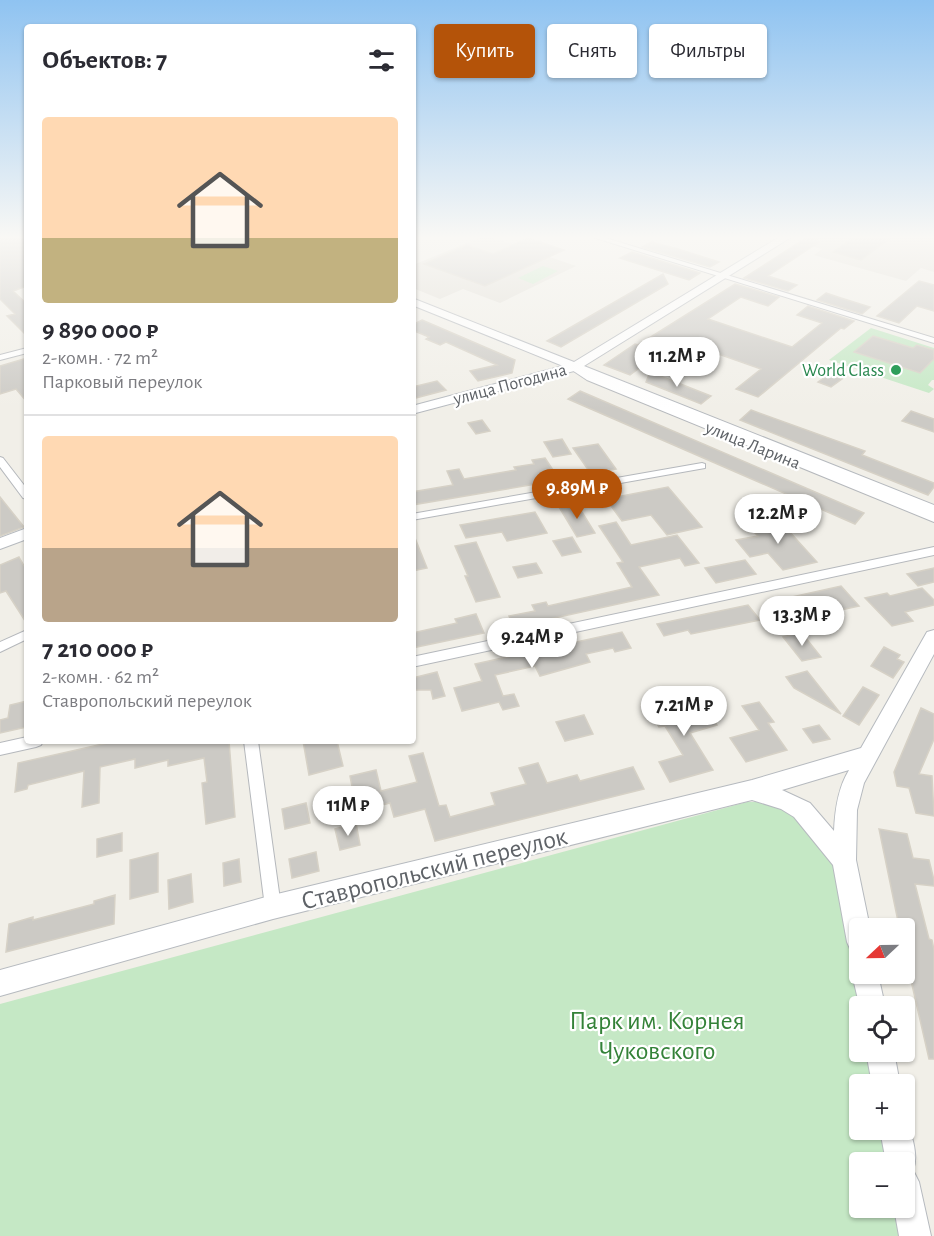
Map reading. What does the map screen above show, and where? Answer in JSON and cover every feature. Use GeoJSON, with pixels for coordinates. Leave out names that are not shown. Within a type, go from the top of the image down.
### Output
{"type":"FeatureCollection","features":[{"type":"Feature","properties":{"kind":"street","name":"улица Погодина"},"geometry":{"type":"LineString","coordinates":[[416,409],[574,367],[692,294]]}},
{"type":"Feature","properties":{"kind":"street"},"geometry":{"type":"LineString","coordinates":[[779,294],[934,341]]}},
{"type":"Feature","properties":{"kind":"street","name":"улица Ларина"},"geometry":{"type":"LineString","coordinates":[[416,304],[934,511]]}},
{"type":"Feature","properties":{"kind":"street"},"geometry":{"type":"LineString","coordinates":[[0,358],[24,351]]}},
{"type":"Feature","properties":{"kind":"street","name":"улица Ларина"},"geometry":{"type":"LineString","coordinates":[[574,367],[591,378],[934,519]]}},
{"type":"Feature","properties":{"kind":"street"},"geometry":{"type":"LineString","coordinates":[[0,460],[24,492]]}},
{"type":"Feature","properties":{"kind":"street"},"geometry":{"type":"LineString","coordinates":[[416,516],[702,466]]}},
{"type":"Feature","properties":{"kind":"street"},"geometry":{"type":"LineString","coordinates":[[0,544],[24,535]]}},
{"type":"Feature","properties":{"kind":"street"},"geometry":{"type":"LineString","coordinates":[[416,661],[837,573],[934,550]]}},
{"type":"Feature","properties":{"kind":"street"},"geometry":{"type":"LineString","coordinates":[[0,646],[24,635]]}},
{"type":"Feature","properties":{"kind":"street"},"geometry":{"type":"LineString","coordinates":[[855,918],[844,860],[846,810],[853,782],[934,637]]}},
{"type":"Feature","properties":{"kind":"street"},"geometry":{"type":"LineString","coordinates":[[0,749],[24,744]]}},
{"type":"Feature","properties":{"kind":"street"},"geometry":{"type":"LineString","coordinates":[[251,744],[273,907]]}},
{"type":"Feature","properties":{"kind":"street","name":"Ставропольский переулок"},"geometry":{"type":"LineString","coordinates":[[0,983],[273,907],[752,790],[867,755]]}},
{"type":"Feature","properties":{"kind":"street"},"geometry":{"type":"LineString","coordinates":[[752,790],[780,799],[802,810],[844,860]]}},
{"type":"Feature","properties":{"kind":"street"},"geometry":{"type":"LineString","coordinates":[[911,1218],[915,1236]]}},
{"type":"Feature","properties":{"kind":"shaded area"},"geometry":{"type":"Polygon","coordinates":[[[427,294],[452,294],[440,299],[427,294]]]}},
{"type":"Feature","properties":{"kind":"shaded area"},"geometry":{"type":"Polygon","coordinates":[[[475,294],[519,294],[500,303],[475,294]]]}},
{"type":"Feature","properties":{"kind":"green space","name":"World Class"},"geometry":{"type":"Polygon","coordinates":[[[871,328],[934,348],[934,380],[928,385],[934,389],[929,393],[829,360],[871,328]]]}},
{"type":"Feature","properties":{"kind":"green space","name":"Парк им. Корнея Чуковского"},"geometry":{"type":"Polygon","coordinates":[[[747,802],[762,802],[789,809],[844,864],[853,918],[849,918],[849,984],[865,984],[866,996],[849,996],[849,1062],[878,1062],[879,1074],[849,1074],[849,1140],[891,1140],[893,1152],[849,1152],[849,1218],[904,1218],[907,1236],[0,1236],[0,1004],[747,802]]]}},
{"type":"Feature","properties":{"kind":"building"},"geometry":{"type":"Polygon","coordinates":[[[0,294],[16,294],[24,301],[24,333],[7,316],[15,314],[0,299],[0,294]]]}},
{"type":"Feature","properties":{"kind":"building"},"geometry":{"type":"Polygon","coordinates":[[[629,294],[652,294],[561,347],[547,341],[629,294]]]}},
{"type":"Feature","properties":{"kind":"building"},"geometry":{"type":"Polygon","coordinates":[[[720,294],[768,294],[779,297],[768,306],[741,297],[708,319],[792,347],[822,323],[797,315],[808,306],[854,321],[844,329],[841,328],[758,397],[736,389],[761,369],[676,339],[637,364],[642,366],[630,375],[604,365],[635,344],[638,345],[720,294]]]}},
{"type":"Feature","properties":{"kind":"building"},"geometry":{"type":"Polygon","coordinates":[[[828,294],[870,307],[862,314],[817,300],[828,294]]]}},
{"type":"Feature","properties":{"kind":"building"},"geometry":{"type":"Polygon","coordinates":[[[904,294],[934,294],[934,311],[917,306],[899,323],[877,316],[904,294]]]}},
{"type":"Feature","properties":{"kind":"building"},"geometry":{"type":"Polygon","coordinates":[[[422,320],[515,360],[512,373],[478,381],[470,371],[497,365],[446,342],[440,345],[426,339],[429,337],[416,332],[416,323],[422,320]]]}},
{"type":"Feature","properties":{"kind":"building"},"geometry":{"type":"Polygon","coordinates":[[[873,336],[913,348],[917,345],[934,350],[934,359],[920,373],[854,352],[873,336]]]}},
{"type":"Feature","properties":{"kind":"building"},"geometry":{"type":"Polygon","coordinates":[[[24,359],[24,398],[16,389],[0,394],[0,366],[24,359]]]}},
{"type":"Feature","properties":{"kind":"building"},"geometry":{"type":"Polygon","coordinates":[[[650,372],[711,396],[701,404],[646,382],[650,372]]]}},
{"type":"Feature","properties":{"kind":"building"},"geometry":{"type":"Polygon","coordinates":[[[829,374],[842,379],[831,387],[818,382],[829,374]]]}},
{"type":"Feature","properties":{"kind":"building"},"geometry":{"type":"Polygon","coordinates":[[[437,381],[446,390],[416,398],[416,386],[437,381]]]}},
{"type":"Feature","properties":{"kind":"building"},"geometry":{"type":"Polygon","coordinates":[[[580,391],[864,513],[855,524],[568,399],[580,391]]]}},
{"type":"Feature","properties":{"kind":"building"},"geometry":{"type":"Polygon","coordinates":[[[751,410],[865,451],[862,455],[934,483],[934,487],[928,495],[740,420],[751,410]]]}},
{"type":"Feature","properties":{"kind":"building"},"geometry":{"type":"Polygon","coordinates":[[[911,411],[934,419],[934,432],[902,421],[911,411]]]}},
{"type":"Feature","properties":{"kind":"building"},"geometry":{"type":"Polygon","coordinates":[[[482,420],[490,431],[476,434],[468,423],[482,420]]]}},
{"type":"Feature","properties":{"kind":"building"},"geometry":{"type":"Polygon","coordinates":[[[562,439],[571,454],[553,457],[544,442],[562,439]]]}},
{"type":"Feature","properties":{"kind":"building"},"geometry":{"type":"Polygon","coordinates":[[[598,444],[616,469],[591,474],[573,448],[598,444]]]}},
{"type":"Feature","properties":{"kind":"building"},"geometry":{"type":"Polygon","coordinates":[[[545,458],[555,473],[537,476],[542,483],[416,504],[416,491],[453,485],[447,471],[459,469],[464,479],[516,470],[514,467],[534,464],[532,460],[545,458]]]}},
{"type":"Feature","properties":{"kind":"building"},"geometry":{"type":"Polygon","coordinates":[[[668,487],[702,527],[667,535],[651,515],[622,521],[606,499],[668,487]]]}},
{"type":"Feature","properties":{"kind":"building"},"geometry":{"type":"Polygon","coordinates":[[[0,497],[24,527],[0,536],[0,497]]]}},
{"type":"Feature","properties":{"kind":"building"},"geometry":{"type":"Polygon","coordinates":[[[577,504],[595,533],[577,537],[559,507],[577,504]]]}},
{"type":"Feature","properties":{"kind":"building"},"geometry":{"type":"Polygon","coordinates":[[[535,512],[547,533],[507,541],[502,532],[466,538],[460,525],[535,512]]]}},
{"type":"Feature","properties":{"kind":"building"},"geometry":{"type":"Polygon","coordinates":[[[784,514],[796,528],[787,529],[817,562],[783,570],[768,553],[750,557],[736,540],[758,536],[754,532],[779,527],[770,517],[784,514]]]}},
{"type":"Feature","properties":{"kind":"building"},"geometry":{"type":"Polygon","coordinates":[[[616,522],[631,545],[677,535],[699,563],[685,566],[680,558],[639,567],[659,595],[514,627],[509,616],[535,611],[532,605],[546,602],[548,606],[632,587],[617,563],[623,562],[599,526],[616,522]]]}},
{"type":"Feature","properties":{"kind":"building"},"geometry":{"type":"Polygon","coordinates":[[[572,537],[581,552],[562,556],[553,541],[572,537]]]}},
{"type":"Feature","properties":{"kind":"building"},"geometry":{"type":"Polygon","coordinates":[[[416,540],[427,568],[416,570],[416,540]]]}},
{"type":"Feature","properties":{"kind":"building"},"geometry":{"type":"Polygon","coordinates":[[[476,542],[500,597],[476,602],[455,546],[476,542]]]}},
{"type":"Feature","properties":{"kind":"building"},"geometry":{"type":"Polygon","coordinates":[[[19,557],[24,566],[24,619],[6,591],[0,593],[0,565],[19,557]]]}},
{"type":"Feature","properties":{"kind":"building"},"geometry":{"type":"Polygon","coordinates":[[[745,560],[756,574],[716,583],[705,568],[745,560]]]}},
{"type":"Feature","properties":{"kind":"building"},"geometry":{"type":"Polygon","coordinates":[[[536,563],[542,573],[518,578],[513,567],[536,563]]]}},
{"type":"Feature","properties":{"kind":"building"},"geometry":{"type":"Polygon","coordinates":[[[934,568],[934,582],[918,586],[907,574],[934,568]]]}},
{"type":"Feature","properties":{"kind":"building"},"geometry":{"type":"Polygon","coordinates":[[[841,586],[859,606],[809,617],[792,597],[841,586]]]}},
{"type":"Feature","properties":{"kind":"building"},"geometry":{"type":"Polygon","coordinates":[[[922,588],[934,600],[934,605],[905,612],[913,621],[892,626],[865,598],[887,593],[890,596],[922,588]]]}},
{"type":"Feature","properties":{"kind":"building"},"geometry":{"type":"Polygon","coordinates":[[[748,605],[760,620],[691,634],[688,630],[664,636],[657,624],[748,605]]]}},
{"type":"Feature","properties":{"kind":"building"},"geometry":{"type":"Polygon","coordinates":[[[476,614],[484,633],[416,647],[416,632],[457,623],[455,619],[476,614]]]}},
{"type":"Feature","properties":{"kind":"building"},"geometry":{"type":"Polygon","coordinates":[[[622,632],[631,648],[615,652],[613,648],[586,654],[590,662],[540,676],[535,666],[495,675],[503,696],[514,694],[519,706],[503,710],[499,702],[462,711],[454,688],[482,681],[475,664],[622,632]]]}},
{"type":"Feature","properties":{"kind":"building"},"geometry":{"type":"Polygon","coordinates":[[[801,632],[821,657],[802,661],[783,637],[801,632]]]}},
{"type":"Feature","properties":{"kind":"building"},"geometry":{"type":"Polygon","coordinates":[[[884,647],[900,655],[897,659],[904,662],[893,678],[871,666],[884,647]]]}},
{"type":"Feature","properties":{"kind":"building"},"geometry":{"type":"Polygon","coordinates":[[[807,671],[841,714],[794,688],[786,677],[807,671]]]}},
{"type":"Feature","properties":{"kind":"building"},"geometry":{"type":"Polygon","coordinates":[[[437,672],[445,696],[433,699],[431,690],[416,690],[416,677],[437,672]]]}},
{"type":"Feature","properties":{"kind":"building"},"geometry":{"type":"Polygon","coordinates":[[[863,687],[879,695],[859,725],[843,716],[863,687]]]}},
{"type":"Feature","properties":{"kind":"building"},"geometry":{"type":"Polygon","coordinates":[[[701,700],[717,725],[690,733],[713,770],[670,782],[659,762],[683,755],[665,726],[659,727],[647,707],[664,703],[667,708],[701,700]]]}},
{"type":"Feature","properties":{"kind":"building"},"geometry":{"type":"Polygon","coordinates":[[[24,702],[24,728],[0,733],[0,720],[8,718],[10,705],[24,702]]]}},
{"type":"Feature","properties":{"kind":"building"},"geometry":{"type":"Polygon","coordinates":[[[759,702],[774,722],[768,723],[787,750],[746,762],[730,738],[759,730],[742,706],[759,702]]]}},
{"type":"Feature","properties":{"kind":"building"},"geometry":{"type":"Polygon","coordinates":[[[921,708],[934,714],[934,739],[919,774],[932,776],[934,816],[916,813],[909,788],[897,786],[894,772],[921,708]]]}},
{"type":"Feature","properties":{"kind":"building"},"geometry":{"type":"Polygon","coordinates":[[[584,715],[593,734],[565,741],[556,722],[584,715]]]}},
{"type":"Feature","properties":{"kind":"building"},"geometry":{"type":"Polygon","coordinates":[[[819,725],[830,739],[813,743],[803,729],[819,725]]]}},
{"type":"Feature","properties":{"kind":"building"},"geometry":{"type":"Polygon","coordinates":[[[103,744],[229,744],[235,817],[206,824],[202,783],[207,782],[204,758],[168,766],[168,760],[135,768],[135,759],[100,767],[99,803],[82,807],[84,771],[28,785],[27,789],[15,792],[18,763],[103,744]]]}},
{"type":"Feature","properties":{"kind":"building"},"geometry":{"type":"Polygon","coordinates":[[[304,744],[338,744],[343,766],[309,775],[304,744]]]}},
{"type":"Feature","properties":{"kind":"building"},"geometry":{"type":"Polygon","coordinates":[[[423,753],[439,806],[446,805],[450,817],[495,805],[491,793],[526,784],[519,768],[538,763],[547,783],[577,775],[580,781],[633,767],[644,789],[435,841],[425,809],[394,817],[390,803],[350,813],[356,807],[350,776],[376,770],[381,791],[417,782],[409,756],[423,753]]]}},
{"type":"Feature","properties":{"kind":"building"},"geometry":{"type":"Polygon","coordinates":[[[306,803],[310,823],[285,829],[282,809],[306,803]]]}},
{"type":"Feature","properties":{"kind":"building"},"geometry":{"type":"Polygon","coordinates":[[[356,823],[360,845],[340,850],[335,829],[356,823]]]}},
{"type":"Feature","properties":{"kind":"building"},"geometry":{"type":"Polygon","coordinates":[[[879,829],[907,834],[913,858],[929,860],[934,880],[934,886],[915,884],[934,950],[934,1059],[929,1059],[912,984],[915,984],[915,918],[897,918],[879,829]]]}},
{"type":"Feature","properties":{"kind":"building"},"geometry":{"type":"Polygon","coordinates":[[[122,833],[122,851],[97,857],[97,839],[122,833]]]}},
{"type":"Feature","properties":{"kind":"building"},"geometry":{"type":"Polygon","coordinates":[[[316,852],[319,871],[292,878],[289,859],[316,852]]]}},
{"type":"Feature","properties":{"kind":"building"},"geometry":{"type":"Polygon","coordinates":[[[158,853],[158,892],[130,899],[130,860],[158,853]]]}},
{"type":"Feature","properties":{"kind":"building"},"geometry":{"type":"Polygon","coordinates":[[[239,859],[241,882],[224,886],[223,863],[239,859]]]}},
{"type":"Feature","properties":{"kind":"building"},"geometry":{"type":"Polygon","coordinates":[[[191,874],[193,902],[169,909],[168,880],[191,874]]]}},
{"type":"Feature","properties":{"kind":"building"},"geometry":{"type":"Polygon","coordinates":[[[115,895],[114,924],[6,952],[9,924],[94,904],[94,901],[115,895]]]}},
{"type":"Feature","properties":{"kind":"place","name":"World Class"},"geometry":{"type":"Point","coordinates":[896,370]}}]}
